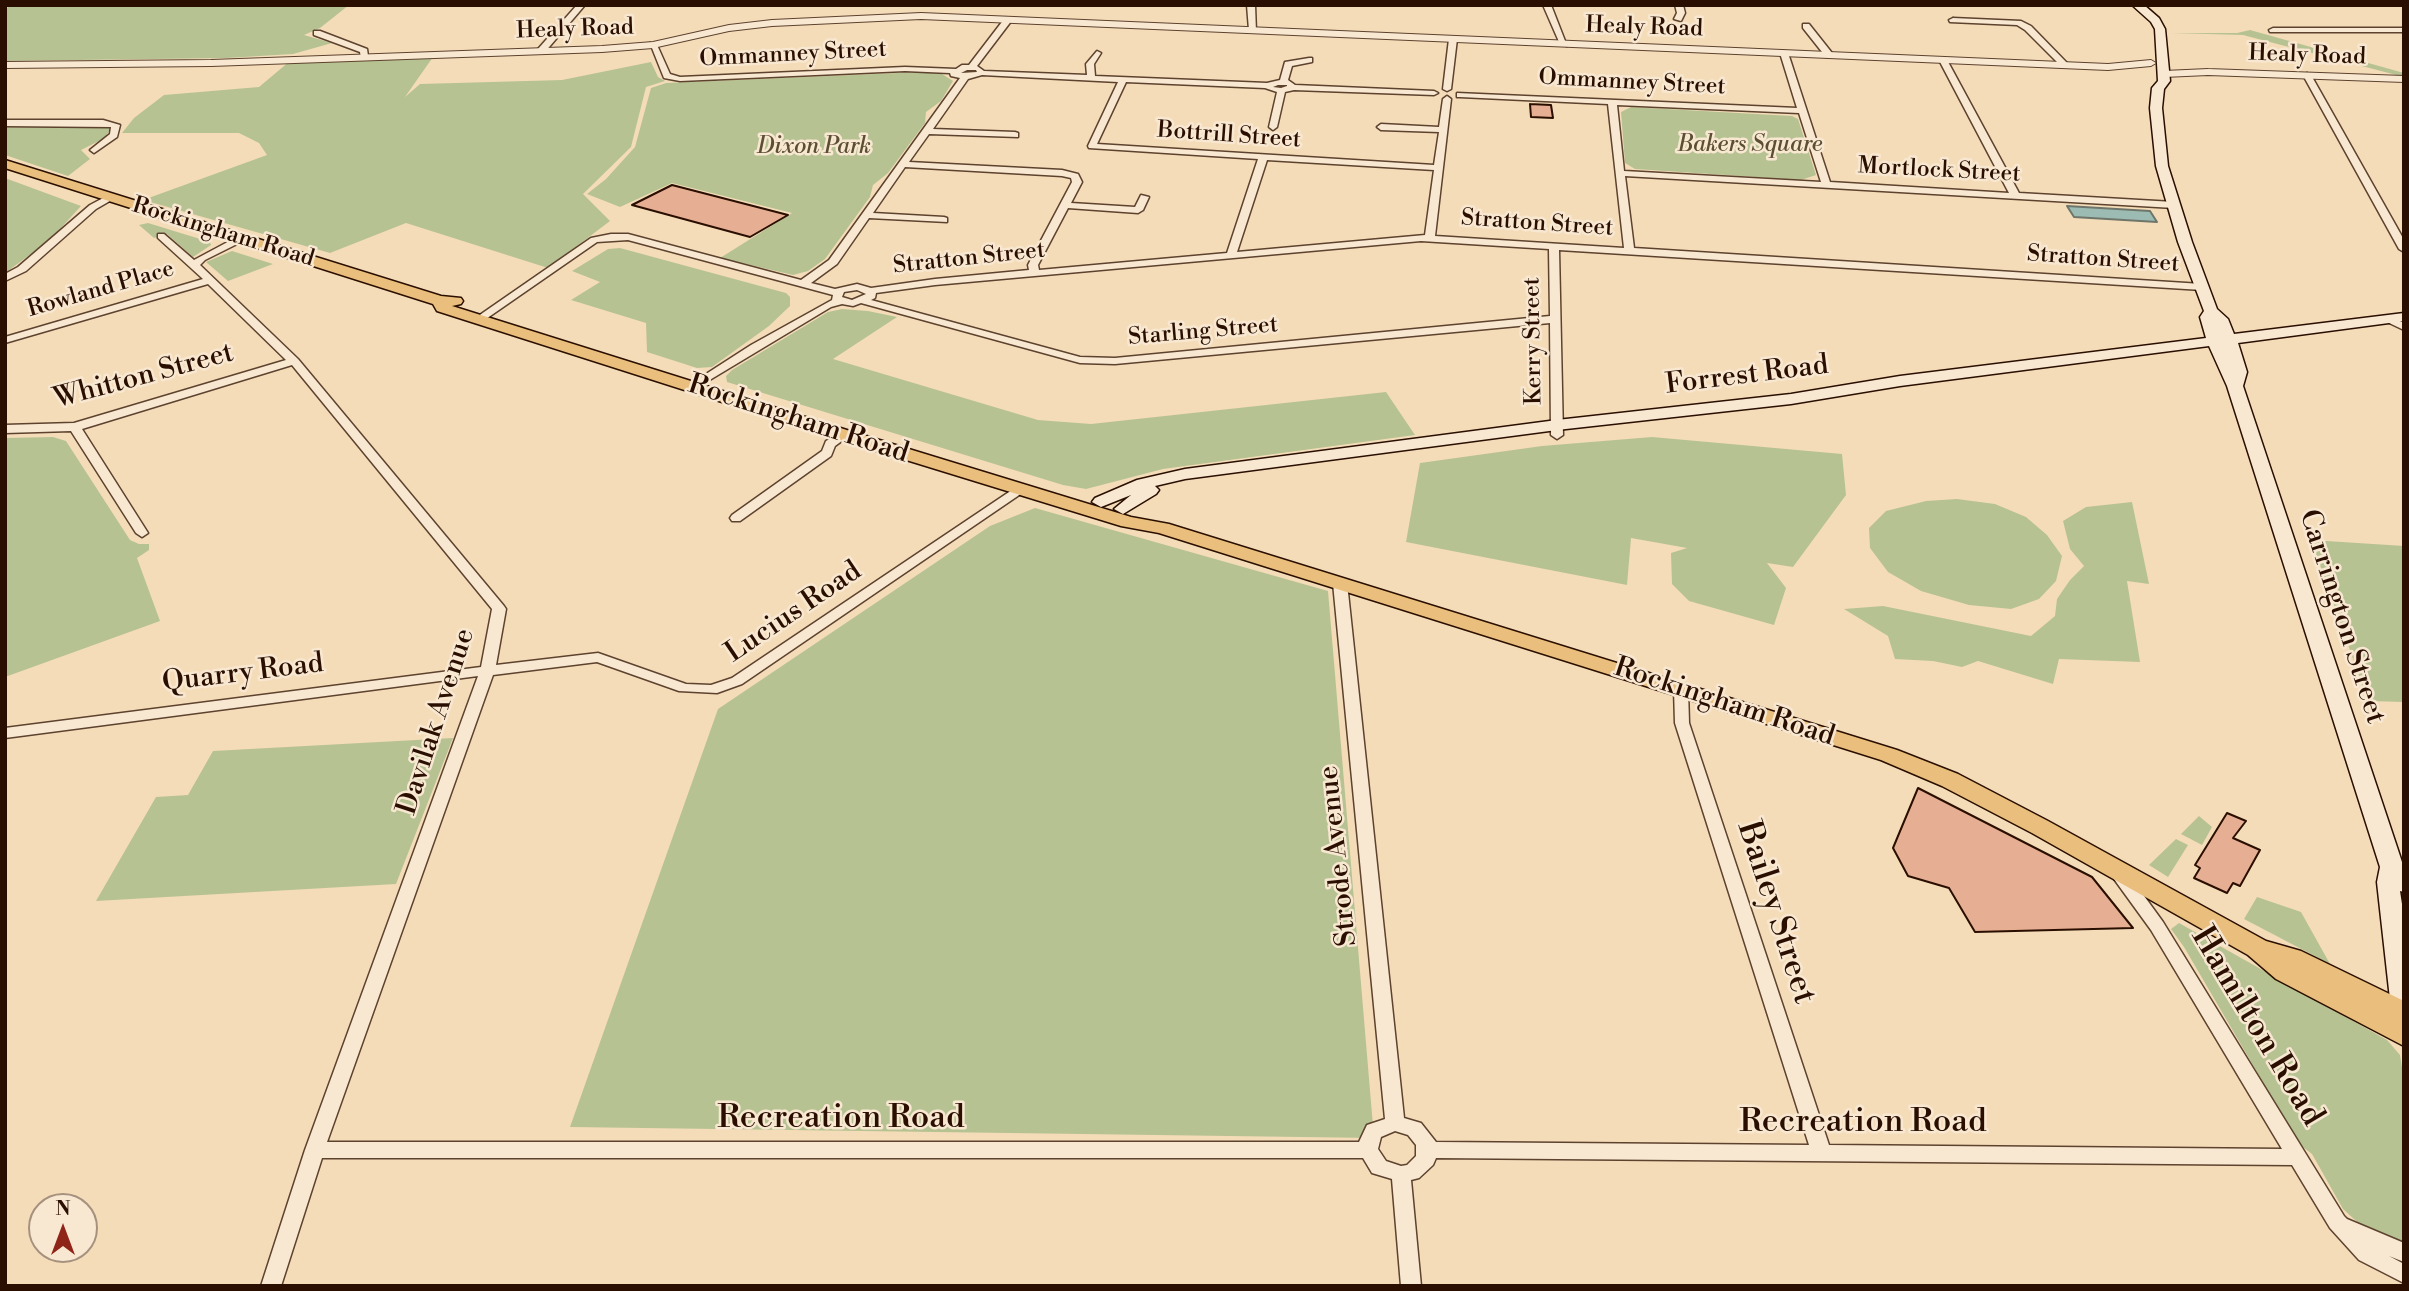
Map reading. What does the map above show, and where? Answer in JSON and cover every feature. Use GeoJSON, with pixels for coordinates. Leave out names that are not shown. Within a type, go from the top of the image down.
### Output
{"type":"FeatureCollection","features":[{"type":"Feature","properties":{"kind":"main road","name":"Carrington Street"},"geometry":{"type":"LineString","coordinates":[[2134,5],[2150,28],[2151,63],[2159,76]]}},
{"type":"Feature","properties":{"kind":"main road","name":"Carrington Street"},"geometry":{"type":"LineString","coordinates":[[2134,5],[2155,20],[2160,29],[2156,108],[2160,155],[2174,205],[2211,311],[2207,317],[2223,345],[2398,875],[2388,882],[2404,1020]]}},
{"type":"Feature","properties":{"kind":"main road","name":"Rockingham Road"},"geometry":{"type":"LineString","coordinates":[[5,164],[440,301],[456,302],[485,315],[699,383],[1142,514],[1162,528]]}},
{"type":"Feature","properties":{"kind":"main road","name":"Forrest Road"},"geometry":{"type":"LineString","coordinates":[[1123,509],[1152,489],[1191,480],[1791,399],[1900,381],[2400,323]]}},
{"type":"Feature","properties":{"kind":"main road","name":"Rockingham Road"},"geometry":{"type":"LineString","coordinates":[[699,383],[844,435],[1128,522],[1162,528],[1889,755],[1950,780],[2115,868],[2258,948],[2285,972],[2404,1020]]}},
{"type":"Feature","properties":{"kind":"main road","name":"Forrest Road"},"geometry":{"type":"LineString","coordinates":[[1101,502],[1143,484],[1185,474],[1557,430]]}},
{"type":"Feature","properties":{"kind":"street"},"geometry":{"type":"LineString","coordinates":[[541,51],[581,5]]}},
{"type":"Feature","properties":{"kind":"street"},"geometry":{"type":"LineString","coordinates":[[1251,5],[1252,30]]}},
{"type":"Feature","properties":{"kind":"street"},"geometry":{"type":"LineString","coordinates":[[1547,5],[1564,44]]}},
{"type":"Feature","properties":{"kind":"street"},"geometry":{"type":"LineString","coordinates":[[1678,19],[1681,13],[1679,5]]}},
{"type":"Feature","properties":{"kind":"street","name":"Healy Road"},"geometry":{"type":"LineString","coordinates":[[5,65],[211,64],[541,51],[653,45],[729,28],[772,23],[921,16],[2108,67],[2159,76],[2208,72],[2404,79]]}},
{"type":"Feature","properties":{"kind":"street"},"geometry":{"type":"LineString","coordinates":[[972,67],[1008,20]]}},
{"type":"Feature","properties":{"kind":"street"},"geometry":{"type":"LineString","coordinates":[[1953,20],[2023,21],[2065,65]]}},
{"type":"Feature","properties":{"kind":"street"},"geometry":{"type":"LineString","coordinates":[[1806,26],[1829,55]]}},
{"type":"Feature","properties":{"kind":"street"},"geometry":{"type":"LineString","coordinates":[[2273,30],[2404,30]]}},
{"type":"Feature","properties":{"kind":"street"},"geometry":{"type":"LineString","coordinates":[[317,33],[364,51],[364,56]]}},
{"type":"Feature","properties":{"kind":"street"},"geometry":{"type":"LineString","coordinates":[[1430,238],[1453,39]]}},
{"type":"Feature","properties":{"kind":"street","name":"Ommanney Street"},"geometry":{"type":"LineString","coordinates":[[653,45],[667,76],[680,79],[905,69],[955,71]]}},
{"type":"Feature","properties":{"kind":"street"},"geometry":{"type":"LineString","coordinates":[[1091,77],[1090,64],[1097,53]]}},
{"type":"Feature","properties":{"kind":"street"},"geometry":{"type":"LineString","coordinates":[[1784,53],[1826,184]]}},
{"type":"Feature","properties":{"kind":"street"},"geometry":{"type":"LineString","coordinates":[[1273,127],[1288,64],[1309,60]]}},
{"type":"Feature","properties":{"kind":"street"},"geometry":{"type":"LineString","coordinates":[[1943,60],[2015,195]]}},
{"type":"Feature","properties":{"kind":"street","name":"Healy Road"},"geometry":{"type":"LineString","coordinates":[[2108,67],[2151,63]]}},
{"type":"Feature","properties":{"kind":"street"},"geometry":{"type":"LineString","coordinates":[[982,73],[978,68],[972,67],[955,71],[958,76],[965,77],[982,73],[1124,78],[1447,94]]}},
{"type":"Feature","properties":{"kind":"street"},"geometry":{"type":"LineString","coordinates":[[2307,75],[2404,249]]}},
{"type":"Feature","properties":{"kind":"street"},"geometry":{"type":"LineString","coordinates":[[803,284],[833,262],[965,77]]}},
{"type":"Feature","properties":{"kind":"street","name":"Bottrill Street"},"geometry":{"type":"LineString","coordinates":[[1124,78],[1092,146],[1439,167]]}},
{"type":"Feature","properties":{"kind":"street","name":"Ommanney Street"},"geometry":{"type":"LineString","coordinates":[[1447,94],[1803,111]]}},
{"type":"Feature","properties":{"kind":"street"},"geometry":{"type":"LineString","coordinates":[[1612,102],[1629,251]]}},
{"type":"Feature","properties":{"kind":"street"},"geometry":{"type":"LineString","coordinates":[[5,123],[116,125],[114,135],[94,150]]}},
{"type":"Feature","properties":{"kind":"street"},"geometry":{"type":"LineString","coordinates":[[1381,127],[1442,130]]}},
{"type":"Feature","properties":{"kind":"street"},"geometry":{"type":"LineString","coordinates":[[929,131],[1015,135]]}},
{"type":"Feature","properties":{"kind":"street"},"geometry":{"type":"LineString","coordinates":[[1232,253],[1263,157]]}},
{"type":"Feature","properties":{"kind":"street"},"geometry":{"type":"LineString","coordinates":[[904,163],[1076,176],[1077,182],[1033,265],[1035,273]]}},
{"type":"Feature","properties":{"kind":"street","name":"Mortlock Street"},"geometry":{"type":"LineString","coordinates":[[1619,173],[2174,205]]}},
{"type":"Feature","properties":{"kind":"street"},"geometry":{"type":"LineString","coordinates":[[1065,205],[1138,210],[1144,197]]}},
{"type":"Feature","properties":{"kind":"street"},"geometry":{"type":"LineString","coordinates":[[5,278],[22,269],[93,207],[110,198]]}},
{"type":"Feature","properties":{"kind":"street"},"geometry":{"type":"LineString","coordinates":[[866,215],[944,220]]}},
{"type":"Feature","properties":{"kind":"street","name":"Davilak Avenue"},"geometry":{"type":"LineString","coordinates":[[161,236],[294,361],[499,609],[488,669],[315,1150],[271,1286]]}},
{"type":"Feature","properties":{"kind":"street"},"geometry":{"type":"LineString","coordinates":[[485,315],[594,240],[611,237],[628,237],[803,284],[838,297]]}},
{"type":"Feature","properties":{"kind":"street","name":"Stratton Street"},"geometry":{"type":"LineString","coordinates":[[838,297],[857,287],[871,291],[1232,253],[1430,238],[2202,287]]}},
{"type":"Feature","properties":{"kind":"street"},"geometry":{"type":"LineString","coordinates":[[194,265],[201,258],[240,239]]}},
{"type":"Feature","properties":{"kind":"street","name":"Kerry Street"},"geometry":{"type":"LineString","coordinates":[[1554,247],[1553,319],[1557,430]]}},
{"type":"Feature","properties":{"kind":"street","name":"Rowland Place"},"geometry":{"type":"LineString","coordinates":[[5,340],[209,281]]}},
{"type":"Feature","properties":{"kind":"street"},"geometry":{"type":"LineString","coordinates":[[864,301],[871,296],[871,291]]}},
{"type":"Feature","properties":{"kind":"street"},"geometry":{"type":"LineString","coordinates":[[699,383],[838,297]]}},
{"type":"Feature","properties":{"kind":"street","name":"Starling Street"},"geometry":{"type":"LineString","coordinates":[[838,297],[848,303],[864,301],[1080,360],[1115,361],[1553,319]]}},
{"type":"Feature","properties":{"kind":"street","name":"Whitton Street"},"geometry":{"type":"LineString","coordinates":[[5,429],[75,427],[294,361]]}},
{"type":"Feature","properties":{"kind":"street"},"geometry":{"type":"LineString","coordinates":[[75,427],[142,533]]}},
{"type":"Feature","properties":{"kind":"street"},"geometry":{"type":"LineString","coordinates":[[736,518],[827,453],[830,444],[844,435]]}},
{"type":"Feature","properties":{"kind":"street","name":"Lucius Road"},"geometry":{"type":"LineString","coordinates":[[488,669],[598,657],[684,688],[698,690],[725,687],[1022,489]]}},
{"type":"Feature","properties":{"kind":"street","name":"Strode Avenue"},"geometry":{"type":"LineString","coordinates":[[1340,583],[1395,1123]]}},
{"type":"Feature","properties":{"kind":"street","name":"Quarry Road"},"geometry":{"type":"LineString","coordinates":[[5,733],[32,727],[488,669]]}},
{"type":"Feature","properties":{"kind":"street","name":"Bailey Street"},"geometry":{"type":"LineString","coordinates":[[1681,689],[1682,723],[1822,1154]]}},
{"type":"Feature","properties":{"kind":"street","name":"Hamilton Road"},"geometry":{"type":"LineString","coordinates":[[2115,868],[2157,926],[2337,1222],[2366,1254],[2404,1274]]}},
{"type":"Feature","properties":{"kind":"street"},"geometry":{"type":"LineString","coordinates":[[1395,1123],[1405,1125],[1421,1135],[1428,1150],[1421,1167],[1401,1174],[1379,1167],[1368,1150],[1368,1143],[1374,1131],[1395,1123]]}},
{"type":"Feature","properties":{"kind":"street","name":"Recreation Road"},"geometry":{"type":"LineString","coordinates":[[315,1150],[1368,1150]]}},
{"type":"Feature","properties":{"kind":"street","name":"Recreation Road"},"geometry":{"type":"LineString","coordinates":[[1428,1150],[2298,1157]]}},
{"type":"Feature","properties":{"kind":"street"},"geometry":{"type":"LineString","coordinates":[[1401,1174],[1411,1286]]}},
{"type":"Feature","properties":{"kind":"street"},"geometry":{"type":"LineString","coordinates":[[2337,1222],[2366,1238],[2404,1253]]}},
{"type":"Feature","properties":{"kind":"green space"},"geometry":{"type":"Polygon","coordinates":[[[12,5],[349,5],[320,28],[304,35],[332,43],[293,54],[227,58],[5,61],[5,9],[12,5]]]}},
{"type":"Feature","properties":{"kind":"green space"},"geometry":{"type":"Polygon","coordinates":[[[2250,30],[2404,73],[2404,77],[2243,35],[2171,33],[2237,33],[2250,30]]]}},
{"type":"Feature","properties":{"kind":"green space"},"geometry":{"type":"Polygon","coordinates":[[[433,57],[405,97],[420,84],[562,80],[651,62],[658,77],[665,81],[646,87],[631,147],[583,194],[610,221],[548,268],[406,223],[330,253],[143,200],[267,155],[259,143],[239,133],[122,133],[134,118],[164,95],[259,87],[290,61],[433,57]]]}},
{"type":"Feature","properties":{"kind":"green space","name":"Dixon Park"},"geometry":{"type":"Polygon","coordinates":[[[921,72],[942,74],[953,81],[941,101],[926,112],[925,123],[888,173],[873,185],[870,197],[825,259],[808,271],[793,275],[720,258],[792,213],[672,183],[620,207],[587,194],[606,179],[635,147],[651,88],[666,83],[921,72]]]}},
{"type":"Feature","properties":{"kind":"green space","name":"Bakers Square"},"geometry":{"type":"Polygon","coordinates":[[[1631,107],[1792,116],[1798,119],[1816,175],[1801,180],[1635,169],[1625,163],[1621,112],[1631,107]]]}},
{"type":"Feature","properties":{"kind":"green space"},"geometry":{"type":"Polygon","coordinates":[[[5,125],[111,129],[103,139],[81,150],[90,159],[68,176],[5,155],[5,125]]]}},
{"type":"Feature","properties":{"kind":"green space"},"geometry":{"type":"Polygon","coordinates":[[[5,178],[81,206],[50,240],[5,273],[5,178]]]}},
{"type":"Feature","properties":{"kind":"green space"},"geometry":{"type":"Polygon","coordinates":[[[148,223],[210,242],[211,245],[193,257],[167,234],[154,238],[139,225],[148,223]]]}},
{"type":"Feature","properties":{"kind":"green space"},"geometry":{"type":"Polygon","coordinates":[[[620,248],[786,293],[790,297],[790,306],[769,326],[712,367],[697,368],[647,352],[646,323],[571,300],[600,282],[572,271],[608,249],[620,248]]]}},
{"type":"Feature","properties":{"kind":"green space"},"geometry":{"type":"Polygon","coordinates":[[[232,251],[273,264],[228,281],[206,262],[232,251]]]}},
{"type":"Feature","properties":{"kind":"green space"},"geometry":{"type":"Polygon","coordinates":[[[842,309],[897,317],[833,359],[1038,420],[1091,424],[1386,392],[1415,435],[1163,469],[1086,489],[1063,485],[727,382],[726,376],[732,370],[828,312],[842,309]]]}},
{"type":"Feature","properties":{"kind":"green space"},"geometry":{"type":"Polygon","coordinates":[[[53,437],[66,441],[130,540],[149,544],[149,550],[137,558],[160,621],[5,677],[5,438],[53,437]]]}},
{"type":"Feature","properties":{"kind":"green space"},"geometry":{"type":"Polygon","coordinates":[[[1652,437],[1842,454],[1846,495],[1793,567],[1767,563],[1786,588],[1774,625],[1689,601],[1672,584],[1671,553],[1687,548],[1631,538],[1627,585],[1406,542],[1420,463],[1542,446],[1652,437]]]}},
{"type":"Feature","properties":{"kind":"green space"},"geometry":{"type":"Polygon","coordinates":[[[1957,499],[1995,504],[2026,517],[2047,535],[2062,556],[2056,581],[2039,599],[2011,609],[1969,605],[1921,591],[1888,572],[1870,548],[1869,528],[1886,511],[1926,501],[1957,499]]]}},
{"type":"Feature","properties":{"kind":"green space"},"geometry":{"type":"Polygon","coordinates":[[[2132,502],[2149,584],[2127,581],[2140,662],[2059,659],[2053,684],[1978,661],[1962,667],[1933,661],[1895,659],[1888,636],[1844,609],[1883,606],[2031,636],[2055,616],[2057,599],[2084,566],[2070,549],[2063,521],[2086,507],[2132,502]]]}},
{"type":"Feature","properties":{"kind":"green space"},"geometry":{"type":"Polygon","coordinates":[[[1035,508],[1328,591],[1374,1138],[570,1127],[718,709],[990,526],[1035,508]]]}},
{"type":"Feature","properties":{"kind":"green space"},"geometry":{"type":"Polygon","coordinates":[[[2311,540],[2404,546],[2404,702],[2368,701],[2311,540]]]}},
{"type":"Feature","properties":{"kind":"green space"},"geometry":{"type":"Polygon","coordinates":[[[453,738],[396,884],[96,901],[156,797],[188,795],[213,751],[453,738]]]}},
{"type":"Feature","properties":{"kind":"green space"},"geometry":{"type":"Polygon","coordinates":[[[2199,816],[2212,827],[2202,845],[2181,834],[2199,816]]]}},
{"type":"Feature","properties":{"kind":"green space"},"geometry":{"type":"Polygon","coordinates":[[[2176,839],[2188,845],[2168,877],[2149,865],[2176,839]]]}},
{"type":"Feature","properties":{"kind":"green space"},"geometry":{"type":"Polygon","coordinates":[[[2257,897],[2301,912],[2330,964],[2244,919],[2257,897]]]}},
{"type":"Feature","properties":{"kind":"green space"},"geometry":{"type":"Polygon","coordinates":[[[2179,923],[2387,1040],[2400,1055],[2404,1080],[2404,1246],[2366,1230],[2343,1209],[2312,1154],[2299,1144],[2171,929],[2179,923]]]}},
{"type":"Feature","properties":{"kind":"water"},"geometry":{"type":"Polygon","coordinates":[[[2067,206],[2150,211],[2157,222],[2074,217],[2067,206]]]}},
{"type":"Feature","properties":{"kind":"building"},"geometry":{"type":"Polygon","coordinates":[[[1530,104],[1551,105],[1553,118],[1531,117],[1530,104]]]}},
{"type":"Feature","properties":{"kind":"building"},"geometry":{"type":"Polygon","coordinates":[[[672,185],[788,215],[750,237],[632,205],[672,185]]]}},
{"type":"Feature","properties":{"kind":"building"},"geometry":{"type":"Polygon","coordinates":[[[1918,788],[2092,877],[2133,928],[1975,932],[1949,888],[1908,876],[1893,848],[1918,788]]]}},
{"type":"Feature","properties":{"kind":"building"},"geometry":{"type":"Polygon","coordinates":[[[2227,813],[2246,821],[2233,838],[2260,850],[2240,886],[2233,883],[2227,893],[2194,878],[2200,868],[2195,865],[2227,813]]]}}]}
